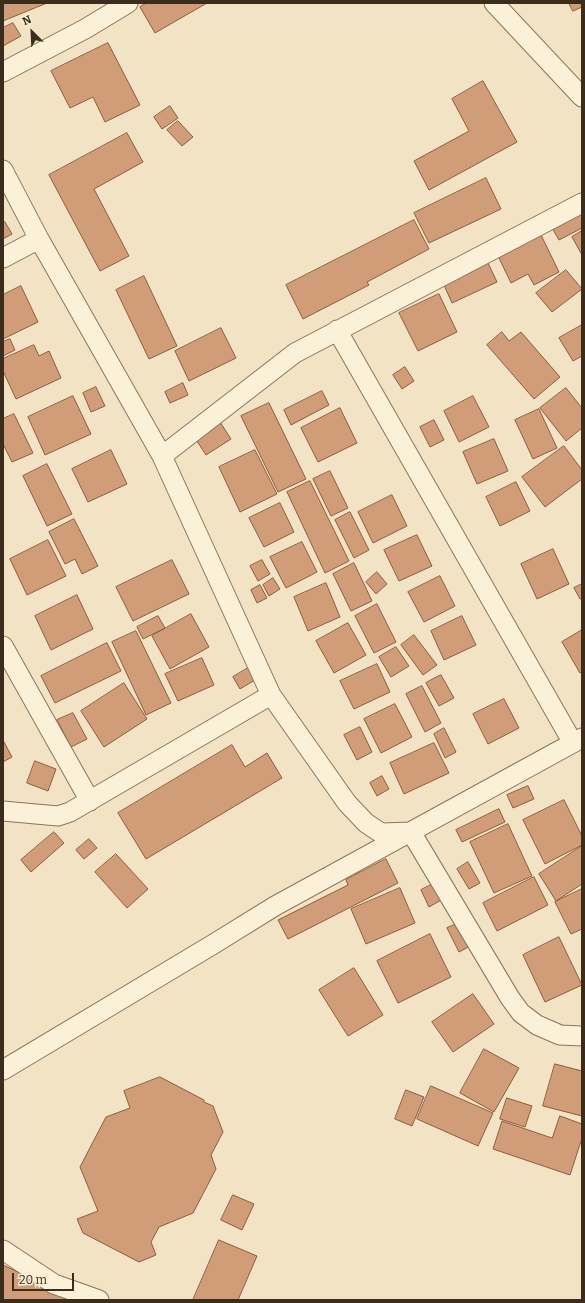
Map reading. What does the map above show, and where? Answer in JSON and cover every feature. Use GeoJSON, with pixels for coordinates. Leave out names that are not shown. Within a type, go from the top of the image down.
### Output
{"type":"FeatureCollection","features":[{"type":"Feature","properties":{"kind":"street"},"geometry":{"type":"LineString","coordinates":[[3,72],[85,29],[128,3]]}},
{"type":"Feature","properties":{"kind":"street"},"geometry":{"type":"LineString","coordinates":[[494,3],[582,97]]}},
{"type":"Feature","properties":{"kind":"street"},"geometry":{"type":"LineString","coordinates":[[3,170],[39,239],[162,456],[271,695],[347,803],[366,823],[381,832],[411,832]]}},
{"type":"Feature","properties":{"kind":"street"},"geometry":{"type":"LineString","coordinates":[[162,456],[295,353],[582,204]]}},
{"type":"Feature","properties":{"kind":"street"},"geometry":{"type":"LineString","coordinates":[[3,258],[39,239]]}},
{"type":"Feature","properties":{"kind":"street"},"geometry":{"type":"LineString","coordinates":[[3,1070],[212,946],[275,906],[578,741],[337,330]]}},
{"type":"Feature","properties":{"kind":"street"},"geometry":{"type":"LineString","coordinates":[[3,646],[90,801]]}},
{"type":"Feature","properties":{"kind":"street"},"geometry":{"type":"LineString","coordinates":[[3,810],[58,816],[70,812],[271,695]]}},
{"type":"Feature","properties":{"kind":"street"},"geometry":{"type":"LineString","coordinates":[[411,832],[510,998],[521,1013],[537,1025],[560,1035],[582,1036]]}},
{"type":"Feature","properties":{"kind":"street"},"geometry":{"type":"LineString","coordinates":[[3,1250],[54,1284],[99,1300]]}},
{"type":"Feature","properties":{"kind":"building"},"geometry":{"type":"Polygon","coordinates":[[[3,3],[47,3],[3,21],[3,3]]]}},
{"type":"Feature","properties":{"kind":"building"},"geometry":{"type":"Polygon","coordinates":[[[147,3],[207,3],[155,33],[140,7],[147,3]]]}},
{"type":"Feature","properties":{"kind":"building"},"geometry":{"type":"Polygon","coordinates":[[[569,3],[582,3],[582,7],[573,11],[569,3]]]}},
{"type":"Feature","properties":{"kind":"building"},"geometry":{"type":"Polygon","coordinates":[[[13,23],[21,36],[3,46],[3,28],[13,23]]]}},
{"type":"Feature","properties":{"kind":"building"},"geometry":{"type":"Polygon","coordinates":[[[108,43],[140,105],[105,122],[93,97],[70,108],[51,71],[108,43]]]}},
{"type":"Feature","properties":{"kind":"building"},"geometry":{"type":"Polygon","coordinates":[[[483,81],[517,142],[429,190],[414,161],[469,131],[452,99],[483,81]]]}},
{"type":"Feature","properties":{"kind":"building"},"geometry":{"type":"Polygon","coordinates":[[[170,106],[178,118],[162,129],[154,117],[170,106]]]}},
{"type":"Feature","properties":{"kind":"building"},"geometry":{"type":"Polygon","coordinates":[[[178,121],[193,137],[182,146],[167,130],[178,121]]]}},
{"type":"Feature","properties":{"kind":"building"},"geometry":{"type":"Polygon","coordinates":[[[127,133],[143,162],[94,189],[129,256],[100,271],[49,175],[127,133]]]}},
{"type":"Feature","properties":{"kind":"building"},"geometry":{"type":"Polygon","coordinates":[[[486,178],[501,209],[429,243],[414,213],[486,178]]]}},
{"type":"Feature","properties":{"kind":"building"},"geometry":{"type":"Polygon","coordinates":[[[582,210],[582,228],[559,240],[551,226],[582,210]]]}},
{"type":"Feature","properties":{"kind":"building"},"geometry":{"type":"Polygon","coordinates":[[[414,220],[429,249],[367,282],[369,285],[303,319],[286,285],[414,220]]]}},
{"type":"Feature","properties":{"kind":"building"},"geometry":{"type":"Polygon","coordinates":[[[5,222],[12,234],[3,239],[3,223],[5,222]]]}},
{"type":"Feature","properties":{"kind":"building"},"geometry":{"type":"Polygon","coordinates":[[[582,231],[582,255],[572,237],[582,231]]]}},
{"type":"Feature","properties":{"kind":"building"},"geometry":{"type":"Polygon","coordinates":[[[541,235],[559,272],[534,285],[528,274],[511,283],[498,256],[541,235]]]}},
{"type":"Feature","properties":{"kind":"building"},"geometry":{"type":"Polygon","coordinates":[[[488,263],[497,282],[452,303],[444,285],[488,263]]]}},
{"type":"Feature","properties":{"kind":"building"},"geometry":{"type":"Polygon","coordinates":[[[566,270],[582,289],[552,312],[536,293],[566,270]]]}},
{"type":"Feature","properties":{"kind":"building"},"geometry":{"type":"Polygon","coordinates":[[[144,276],[177,346],[149,359],[116,290],[144,276]]]}},
{"type":"Feature","properties":{"kind":"building"},"geometry":{"type":"Polygon","coordinates":[[[21,286],[38,322],[3,339],[3,295],[21,286]]]}},
{"type":"Feature","properties":{"kind":"building"},"geometry":{"type":"Polygon","coordinates":[[[439,294],[457,332],[418,351],[399,313],[439,294]]]}},
{"type":"Feature","properties":{"kind":"building"},"geometry":{"type":"Polygon","coordinates":[[[582,325],[582,356],[573,361],[559,338],[582,325]]]}},
{"type":"Feature","properties":{"kind":"building"},"geometry":{"type":"Polygon","coordinates":[[[221,328],[236,358],[189,381],[175,351],[221,328]]]}},
{"type":"Feature","properties":{"kind":"building"},"geometry":{"type":"Polygon","coordinates":[[[502,332],[509,341],[521,332],[560,377],[534,399],[487,345],[502,332]]]}},
{"type":"Feature","properties":{"kind":"building"},"geometry":{"type":"Polygon","coordinates":[[[10,339],[15,350],[3,356],[3,342],[10,339]]]}},
{"type":"Feature","properties":{"kind":"building"},"geometry":{"type":"Polygon","coordinates":[[[34,345],[39,356],[49,351],[61,378],[16,399],[3,371],[3,359],[34,345]]]}},
{"type":"Feature","properties":{"kind":"building"},"geometry":{"type":"Polygon","coordinates":[[[405,367],[414,381],[402,389],[393,375],[405,367]]]}},
{"type":"Feature","properties":{"kind":"building"},"geometry":{"type":"Polygon","coordinates":[[[183,383],[188,395],[170,403],[165,392],[183,383]]]}},
{"type":"Feature","properties":{"kind":"building"},"geometry":{"type":"Polygon","coordinates":[[[96,387],[105,406],[91,412],[83,393],[96,387]]]}},
{"type":"Feature","properties":{"kind":"building"},"geometry":{"type":"Polygon","coordinates":[[[566,388],[582,408],[582,428],[566,441],[540,408],[566,388]]]}},
{"type":"Feature","properties":{"kind":"building"},"geometry":{"type":"Polygon","coordinates":[[[322,391],[329,405],[291,425],[284,410],[322,391]]]}},
{"type":"Feature","properties":{"kind":"building"},"geometry":{"type":"Polygon","coordinates":[[[73,396],[91,434],[45,455],[28,417],[73,396]]]}},
{"type":"Feature","properties":{"kind":"building"},"geometry":{"type":"Polygon","coordinates":[[[473,396],[489,427],[459,442],[444,411],[473,396]]]}},
{"type":"Feature","properties":{"kind":"building"},"geometry":{"type":"Polygon","coordinates":[[[269,403],[306,479],[278,492],[241,416],[269,403]]]}},
{"type":"Feature","properties":{"kind":"building"},"geometry":{"type":"Polygon","coordinates":[[[340,408],[357,443],[318,462],[301,428],[340,408]]]}},
{"type":"Feature","properties":{"kind":"building"},"geometry":{"type":"Polygon","coordinates":[[[539,409],[557,448],[533,459],[515,420],[539,409]]]}},
{"type":"Feature","properties":{"kind":"building"},"geometry":{"type":"Polygon","coordinates":[[[14,414],[33,453],[12,462],[3,444],[3,419],[14,414]]]}},
{"type":"Feature","properties":{"kind":"building"},"geometry":{"type":"Polygon","coordinates":[[[434,420],[444,440],[430,447],[420,427],[434,420]]]}},
{"type":"Feature","properties":{"kind":"building"},"geometry":{"type":"Polygon","coordinates":[[[220,422],[231,439],[206,455],[195,438],[220,422]]]}},
{"type":"Feature","properties":{"kind":"building"},"geometry":{"type":"Polygon","coordinates":[[[494,439],[508,471],[477,484],[463,452],[494,439]]]}},
{"type":"Feature","properties":{"kind":"building"},"geometry":{"type":"Polygon","coordinates":[[[564,446],[582,470],[582,479],[545,507],[522,477],[564,446]]]}},
{"type":"Feature","properties":{"kind":"building"},"geometry":{"type":"Polygon","coordinates":[[[111,450],[127,484],[88,502],[72,469],[111,450]]]}},
{"type":"Feature","properties":{"kind":"building"},"geometry":{"type":"Polygon","coordinates":[[[255,450],[277,494],[240,512],[219,467],[255,450]]]}},
{"type":"Feature","properties":{"kind":"building"},"geometry":{"type":"Polygon","coordinates":[[[47,464],[72,514],[47,526],[23,476],[47,464]]]}},
{"type":"Feature","properties":{"kind":"building"},"geometry":{"type":"Polygon","coordinates":[[[330,471],[348,508],[331,516],[313,479],[330,471]]]}},
{"type":"Feature","properties":{"kind":"building"},"geometry":{"type":"Polygon","coordinates":[[[310,481],[349,561],[325,573],[287,492],[310,481]]]}},
{"type":"Feature","properties":{"kind":"building"},"geometry":{"type":"Polygon","coordinates":[[[516,482],[530,511],[500,526],[486,497],[516,482]]]}},
{"type":"Feature","properties":{"kind":"building"},"geometry":{"type":"Polygon","coordinates":[[[392,495],[407,526],[373,543],[358,512],[392,495]]]}},
{"type":"Feature","properties":{"kind":"building"},"geometry":{"type":"Polygon","coordinates":[[[280,503],[294,532],[264,547],[249,518],[280,503]]]}},
{"type":"Feature","properties":{"kind":"building"},"geometry":{"type":"Polygon","coordinates":[[[350,512],[369,550],[354,558],[335,520],[350,512]]]}},
{"type":"Feature","properties":{"kind":"building"},"geometry":{"type":"Polygon","coordinates":[[[74,519],[98,566],[82,574],[75,559],[65,564],[49,532],[74,519]]]}},
{"type":"Feature","properties":{"kind":"building"},"geometry":{"type":"Polygon","coordinates":[[[417,535],[432,566],[399,581],[384,550],[417,535]]]}},
{"type":"Feature","properties":{"kind":"building"},"geometry":{"type":"Polygon","coordinates":[[[48,540],[66,576],[27,595],[10,559],[48,540]]]}},
{"type":"Feature","properties":{"kind":"building"},"geometry":{"type":"Polygon","coordinates":[[[302,542],[317,572],[286,588],[270,557],[302,542]]]}},
{"type":"Feature","properties":{"kind":"building"},"geometry":{"type":"Polygon","coordinates":[[[553,549],[569,584],[537,599],[521,564],[553,549]]]}},
{"type":"Feature","properties":{"kind":"building"},"geometry":{"type":"Polygon","coordinates":[[[172,560],[189,594],[133,621],[116,587],[172,560]]]}},
{"type":"Feature","properties":{"kind":"building"},"geometry":{"type":"Polygon","coordinates":[[[262,560],[270,574],[258,581],[250,566],[262,560]]]}},
{"type":"Feature","properties":{"kind":"building"},"geometry":{"type":"Polygon","coordinates":[[[354,563],[372,601],[351,611],[333,574],[354,563]]]}},
{"type":"Feature","properties":{"kind":"building"},"geometry":{"type":"Polygon","coordinates":[[[377,572],[387,584],[376,594],[366,582],[377,572]]]}},
{"type":"Feature","properties":{"kind":"building"},"geometry":{"type":"Polygon","coordinates":[[[440,576],[455,606],[424,622],[408,592],[440,576]]]}},
{"type":"Feature","properties":{"kind":"building"},"geometry":{"type":"Polygon","coordinates":[[[273,578],[280,589],[269,596],[263,585],[273,578]]]}},
{"type":"Feature","properties":{"kind":"building"},"geometry":{"type":"Polygon","coordinates":[[[326,583],[340,617],[308,631],[294,597],[326,583]]]}},
{"type":"Feature","properties":{"kind":"building"},"geometry":{"type":"Polygon","coordinates":[[[582,584],[582,598],[580,599],[574,588],[582,584]]]}},
{"type":"Feature","properties":{"kind":"building"},"geometry":{"type":"Polygon","coordinates":[[[260,585],[267,598],[257,603],[251,590],[260,585]]]}},
{"type":"Feature","properties":{"kind":"building"},"geometry":{"type":"Polygon","coordinates":[[[77,595],[93,629],[51,650],[35,616],[77,595]]]}},
{"type":"Feature","properties":{"kind":"building"},"geometry":{"type":"Polygon","coordinates":[[[377,604],[396,642],[374,653],[355,616],[377,604]]]}},
{"type":"Feature","properties":{"kind":"building"},"geometry":{"type":"Polygon","coordinates":[[[191,614],[209,647],[170,669],[152,636],[191,614]]]}},
{"type":"Feature","properties":{"kind":"building"},"geometry":{"type":"Polygon","coordinates":[[[158,616],[165,628],[143,639],[137,627],[158,616]]]}},
{"type":"Feature","properties":{"kind":"building"},"geometry":{"type":"Polygon","coordinates":[[[462,616],[476,645],[444,660],[431,631],[462,616]]]}},
{"type":"Feature","properties":{"kind":"building"},"geometry":{"type":"Polygon","coordinates":[[[348,623],[366,655],[334,673],[316,641],[348,623]]]}},
{"type":"Feature","properties":{"kind":"building"},"geometry":{"type":"Polygon","coordinates":[[[582,630],[582,672],[580,673],[562,642],[582,630]]]}},
{"type":"Feature","properties":{"kind":"building"},"geometry":{"type":"Polygon","coordinates":[[[136,631],[171,703],[146,715],[112,642],[136,631]]]}},
{"type":"Feature","properties":{"kind":"building"},"geometry":{"type":"Polygon","coordinates":[[[414,635],[437,665],[423,675],[401,645],[414,635]]]}},
{"type":"Feature","properties":{"kind":"building"},"geometry":{"type":"Polygon","coordinates":[[[107,643],[121,671],[55,703],[41,676],[107,643]]]}},
{"type":"Feature","properties":{"kind":"building"},"geometry":{"type":"Polygon","coordinates":[[[396,647],[409,666],[391,677],[379,657],[396,647]]]}},
{"type":"Feature","properties":{"kind":"building"},"geometry":{"type":"Polygon","coordinates":[[[202,658],[214,685],[178,701],[165,674],[202,658]]]}},
{"type":"Feature","properties":{"kind":"building"},"geometry":{"type":"Polygon","coordinates":[[[377,664],[390,692],[354,709],[340,681],[377,664]]]}},
{"type":"Feature","properties":{"kind":"building"},"geometry":{"type":"Polygon","coordinates":[[[253,665],[260,677],[240,689],[233,677],[253,665]]]}},
{"type":"Feature","properties":{"kind":"building"},"geometry":{"type":"Polygon","coordinates":[[[441,675],[454,698],[439,706],[426,683],[441,675]]]}},
{"type":"Feature","properties":{"kind":"building"},"geometry":{"type":"Polygon","coordinates":[[[124,683],[147,719],[104,747],[81,711],[124,683]]]}},
{"type":"Feature","properties":{"kind":"building"},"geometry":{"type":"Polygon","coordinates":[[[422,686],[441,723],[425,732],[406,694],[422,686]]]}},
{"type":"Feature","properties":{"kind":"building"},"geometry":{"type":"Polygon","coordinates":[[[504,699],[519,728],[488,744],[473,714],[504,699]]]}},
{"type":"Feature","properties":{"kind":"building"},"geometry":{"type":"Polygon","coordinates":[[[395,704],[412,737],[381,753],[364,719],[395,704]]]}},
{"type":"Feature","properties":{"kind":"building"},"geometry":{"type":"Polygon","coordinates":[[[73,713],[87,739],[71,747],[57,720],[73,713]]]}},
{"type":"Feature","properties":{"kind":"building"},"geometry":{"type":"Polygon","coordinates":[[[360,727],[372,752],[357,760],[344,735],[360,727]]]}},
{"type":"Feature","properties":{"kind":"building"},"geometry":{"type":"Polygon","coordinates":[[[444,728],[456,752],[445,758],[434,734],[444,728]]]}},
{"type":"Feature","properties":{"kind":"building"},"geometry":{"type":"Polygon","coordinates":[[[3,740],[12,757],[3,762],[3,740]]]}},
{"type":"Feature","properties":{"kind":"building"},"geometry":{"type":"Polygon","coordinates":[[[434,743],[449,773],[404,794],[390,763],[434,743]]]}},
{"type":"Feature","properties":{"kind":"building"},"geometry":{"type":"Polygon","coordinates":[[[232,745],[245,767],[267,753],[282,778],[146,859],[118,813],[232,745]]]}},
{"type":"Feature","properties":{"kind":"building"},"geometry":{"type":"Polygon","coordinates":[[[35,761],[56,769],[48,791],[27,783],[35,761]]]}},
{"type":"Feature","properties":{"kind":"building"},"geometry":{"type":"Polygon","coordinates":[[[382,776],[389,789],[377,796],[370,783],[382,776]]]}},
{"type":"Feature","properties":{"kind":"building"},"geometry":{"type":"Polygon","coordinates":[[[528,786],[534,799],[513,808],[507,795],[528,786]]]}},
{"type":"Feature","properties":{"kind":"building"},"geometry":{"type":"Polygon","coordinates":[[[564,800],[582,836],[582,845],[545,864],[523,820],[564,800]]]}},
{"type":"Feature","properties":{"kind":"building"},"geometry":{"type":"Polygon","coordinates":[[[499,809],[505,822],[462,842],[456,830],[499,809]]]}},
{"type":"Feature","properties":{"kind":"building"},"geometry":{"type":"Polygon","coordinates":[[[508,824],[532,876],[494,893],[470,842],[508,824]]]}},
{"type":"Feature","properties":{"kind":"building"},"geometry":{"type":"Polygon","coordinates":[[[54,832],[64,843],[31,872],[21,860],[54,832]]]}},
{"type":"Feature","properties":{"kind":"building"},"geometry":{"type":"Polygon","coordinates":[[[89,839],[97,848],[84,859],[76,850],[89,839]]]}},
{"type":"Feature","properties":{"kind":"building"},"geometry":{"type":"Polygon","coordinates":[[[582,846],[582,884],[556,901],[539,874],[582,846]]]}},
{"type":"Feature","properties":{"kind":"building"},"geometry":{"type":"Polygon","coordinates":[[[116,854],[148,889],[127,908],[95,872],[116,854]]]}},
{"type":"Feature","properties":{"kind":"building"},"geometry":{"type":"Polygon","coordinates":[[[386,859],[398,883],[288,939],[278,920],[348,885],[346,880],[386,859]]]}},
{"type":"Feature","properties":{"kind":"building"},"geometry":{"type":"Polygon","coordinates":[[[468,862],[480,883],[469,889],[457,869],[468,862]]]}},
{"type":"Feature","properties":{"kind":"building"},"geometry":{"type":"Polygon","coordinates":[[[534,877],[548,905],[497,931],[483,903],[534,877]]]}},
{"type":"Feature","properties":{"kind":"building"},"geometry":{"type":"Polygon","coordinates":[[[435,883],[443,899],[429,907],[421,890],[435,883]]]}},
{"type":"Feature","properties":{"kind":"building"},"geometry":{"type":"Polygon","coordinates":[[[400,888],[415,923],[366,944],[351,909],[400,888]]]}},
{"type":"Feature","properties":{"kind":"building"},"geometry":{"type":"Polygon","coordinates":[[[582,889],[582,929],[571,934],[555,902],[582,889]]]}},
{"type":"Feature","properties":{"kind":"building"},"geometry":{"type":"Polygon","coordinates":[[[459,923],[470,946],[459,952],[447,928],[459,923]]]}},
{"type":"Feature","properties":{"kind":"building"},"geometry":{"type":"Polygon","coordinates":[[[430,934],[451,977],[398,1003],[377,961],[430,934]]]}},
{"type":"Feature","properties":{"kind":"building"},"geometry":{"type":"Polygon","coordinates":[[[559,937],[582,985],[545,1002],[523,955],[559,937]]]}},
{"type":"Feature","properties":{"kind":"building"},"geometry":{"type":"Polygon","coordinates":[[[354,968],[383,1015],[348,1036],[319,990],[354,968]]]}},
{"type":"Feature","properties":{"kind":"building"},"geometry":{"type":"Polygon","coordinates":[[[473,994],[494,1024],[453,1052],[432,1022],[473,994]]]}},
{"type":"Feature","properties":{"kind":"building"},"geometry":{"type":"Polygon","coordinates":[[[484,1049],[519,1068],[494,1112],[460,1093],[484,1049]]]}},
{"type":"Feature","properties":{"kind":"building"},"geometry":{"type":"Polygon","coordinates":[[[555,1064],[582,1071],[582,1116],[543,1106],[555,1064]]]}},
{"type":"Feature","properties":{"kind":"building"},"geometry":{"type":"Polygon","coordinates":[[[160,1077],[213,1106],[223,1132],[211,1155],[216,1169],[193,1213],[159,1227],[151,1242],[156,1255],[139,1262],[83,1233],[77,1219],[98,1211],[80,1167],[106,1117],[130,1108],[124,1091],[160,1077]]]}},
{"type":"Feature","properties":{"kind":"building"},"geometry":{"type":"Polygon","coordinates":[[[431,1086],[493,1113],[478,1146],[417,1119],[431,1086]]]}},
{"type":"Feature","properties":{"kind":"building"},"geometry":{"type":"Polygon","coordinates":[[[406,1090],[424,1097],[412,1126],[395,1119],[406,1090]]]}},
{"type":"Feature","properties":{"kind":"building"},"geometry":{"type":"Polygon","coordinates":[[[507,1098],[532,1106],[525,1127],[500,1119],[507,1098]]]}},
{"type":"Feature","properties":{"kind":"building"},"geometry":{"type":"Polygon","coordinates":[[[560,1116],[582,1124],[582,1138],[570,1175],[493,1149],[502,1121],[552,1138],[560,1116]]]}},
{"type":"Feature","properties":{"kind":"building"},"geometry":{"type":"Polygon","coordinates":[[[233,1195],[254,1204],[242,1230],[221,1220],[233,1195]]]}},
{"type":"Feature","properties":{"kind":"building"},"geometry":{"type":"Polygon","coordinates":[[[219,1240],[257,1256],[238,1300],[193,1300],[219,1240]]]}},
{"type":"Feature","properties":{"kind":"building"},"geometry":{"type":"Polygon","coordinates":[[[3,1265],[77,1300],[3,1300],[3,1265]]]}}]}
